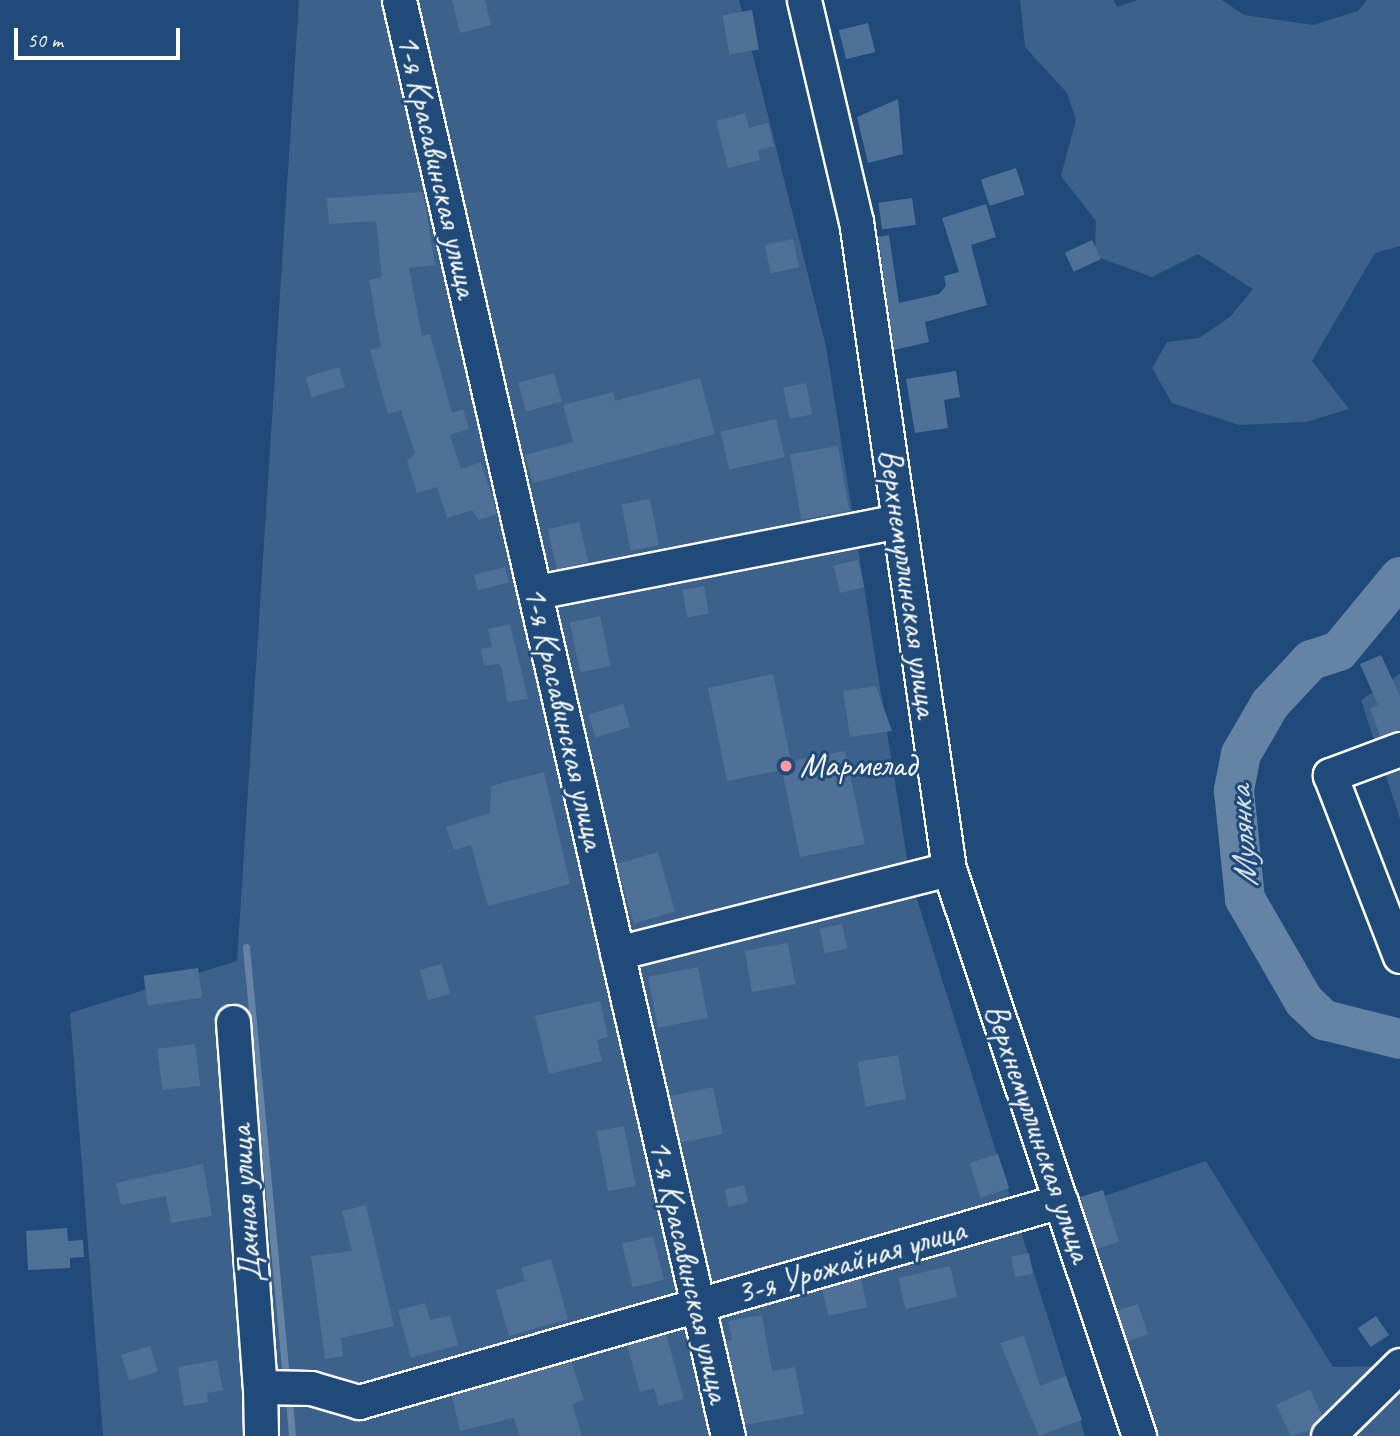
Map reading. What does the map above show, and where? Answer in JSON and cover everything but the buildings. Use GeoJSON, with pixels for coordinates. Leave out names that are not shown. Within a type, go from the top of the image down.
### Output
{"type":"FeatureCollection","features":[{"type":"Feature","properties":{"kind":"street","name":"1-я Красавинская улица"},"geometry":{"type":"LineString","coordinates":[[399,0],[451,214],[488,406],[537,592],[696,1307],[729,1436]]}},
{"type":"Feature","properties":{"kind":"street","name":"Верхнемуллинская улица"},"geometry":{"type":"LineString","coordinates":[[804,0],[856,222],[949,869],[1139,1436]]}},
{"type":"Feature","properties":{"kind":"street"},"geometry":{"type":"LineString","coordinates":[[537,592],[899,521]]}},
{"type":"Feature","properties":{"kind":"street"},"geometry":{"type":"LineString","coordinates":[[1400,749],[1331,775],[1400,956]]}},
{"type":"Feature","properties":{"kind":"street"},"geometry":{"type":"LineString","coordinates":[[617,953],[949,869]]}},
{"type":"Feature","properties":{"kind":"street","name":"Дачная улица"},"geometry":{"type":"LineString","coordinates":[[233,1022],[260,1387],[261,1436]]}},
{"type":"Feature","properties":{"kind":"street","name":"3-я Урожайная улица"},"geometry":{"type":"LineString","coordinates":[[260,1387],[311,1388],[359,1402],[1061,1201]]}},
{"type":"Feature","properties":{"kind":"street"},"geometry":{"type":"LineString","coordinates":[[1328,1436],[1400,1366]]}},
{"type":"Feature","properties":{"kind":"shaded area"},"geometry":{"type":"Polygon","coordinates":[[[299,0],[739,0],[826,346],[910,877],[1085,1436],[103,1436],[70,1013],[237,961],[299,0]]]}},
{"type":"Feature","properties":{"kind":"shaded area"},"geometry":{"type":"Polygon","coordinates":[[[1020,0],[1114,0],[1117,7],[1138,0],[1222,0],[1244,15],[1313,25],[1358,11],[1367,0],[1400,0],[1400,246],[1375,253],[1312,361],[1349,409],[1306,422],[1239,425],[1172,403],[1152,368],[1167,342],[1199,338],[1230,317],[1253,289],[1198,254],[1152,277],[1095,256],[1096,221],[1061,176],[1076,120],[1067,93],[1025,47],[1020,0]]]}},
{"type":"Feature","properties":{"kind":"shaded area"},"geometry":{"type":"Polygon","coordinates":[[[1400,674],[1400,819],[1361,700],[1400,674]]]}},
{"type":"Feature","properties":{"kind":"shaded area"},"geometry":{"type":"Polygon","coordinates":[[[1206,1161],[1333,1367],[1400,1366],[1400,1436],[1153,1436],[1084,1203],[1206,1161]]]}},
{"type":"Feature","properties":{"kind":"waterway","name":"Мулянка"},"geometry":{"type":"LineString","coordinates":[[1400,577],[1339,651],[1311,660],[1270,704],[1241,754],[1234,791],[1245,899],[1304,1001],[1324,1020],[1400,1039]]}},
{"type":"Feature","properties":{"kind":"waterway"},"geometry":{"type":"LineString","coordinates":[[246,947],[286,1380]]}},
{"type":"Feature","properties":{"kind":"waterway"},"geometry":{"type":"LineString","coordinates":[[289,1401],[292,1436]]}},
{"type":"Feature","properties":{"kind":"place","name":"Мармелад"},"geometry":{"type":"Point","coordinates":[786,766]}}]}
